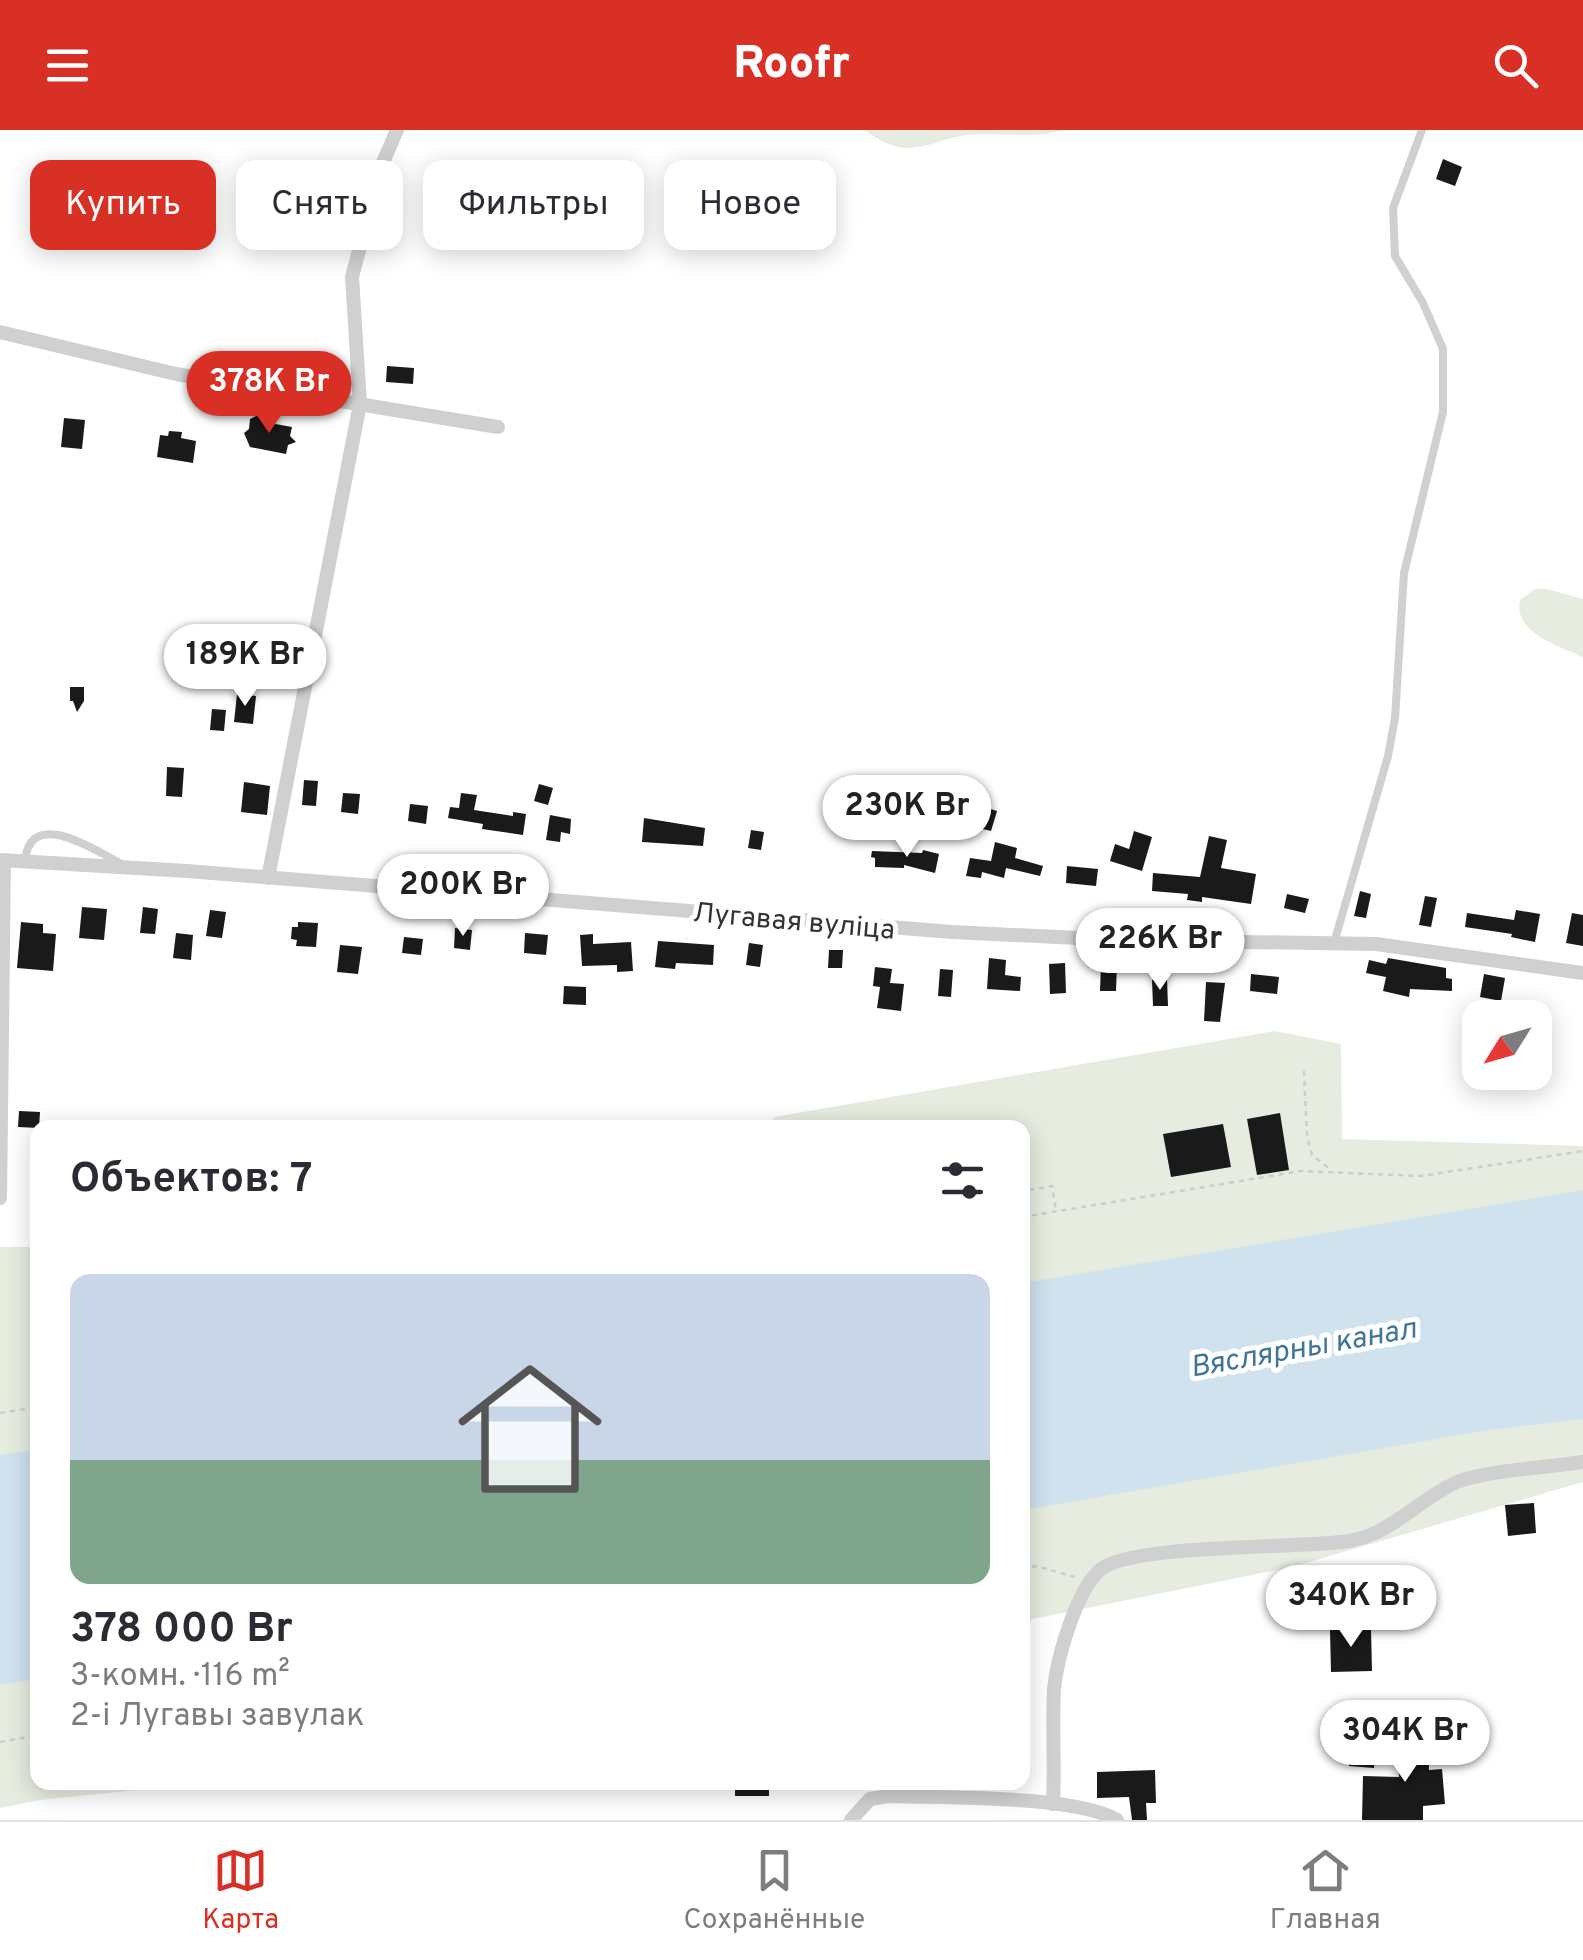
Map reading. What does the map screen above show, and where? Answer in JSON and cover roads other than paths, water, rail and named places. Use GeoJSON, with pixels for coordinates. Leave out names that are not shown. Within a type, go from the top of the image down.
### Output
{"type":"FeatureCollection","features":[{"type":"Feature","properties":{"kind":"street"},"geometry":{"type":"LineString","coordinates":[[268,878],[360,404],[352,278],[381,167],[397,130]]}},
{"type":"Feature","properties":{"kind":"street"},"geometry":{"type":"LineString","coordinates":[[0,332],[176,374],[498,427]]}},
{"type":"Feature","properties":{"kind":"street","name":"Лугавая вуліца"},"geometry":{"type":"LineString","coordinates":[[1,1198],[2,860],[952,932],[1119,940],[1376,944],[1583,973]]}},
{"type":"Feature","properties":{"kind":"street"},"geometry":{"type":"LineString","coordinates":[[1053,1804],[1054,1690],[1058,1663],[1073,1616],[1102,1567],[1156,1553],[1352,1541],[1384,1530],[1458,1481],[1583,1462]]}},
{"type":"Feature","properties":{"kind":"street"},"geometry":{"type":"LineString","coordinates":[[856,1814],[870,1800],[888,1796],[1053,1804],[1100,1810],[1117,1820]]}},
{"type":"Feature","properties":{"kind":"lane"},"geometry":{"type":"LineString","coordinates":[[1334,942],[1396,718],[1404,573],[1443,412],[1442,348],[1423,303],[1395,256],[1393,208],[1422,130]]}},
{"type":"Feature","properties":{"kind":"lane"},"geometry":{"type":"LineString","coordinates":[[25,861],[35,840],[53,833],[68,836],[129,867]]}},
{"type":"Feature","properties":{"kind":"water","name":"Вяслярны канал"},"geometry":{"type":"Polygon","coordinates":[[[1583,1190],[1583,1419],[1489,1430],[1030,1509],[1030,1282],[1583,1190]]]}},
{"type":"Feature","properties":{"kind":"water"},"geometry":{"type":"Polygon","coordinates":[[[30,1450],[30,1680],[0,1685],[0,1455],[30,1450]]]}}]}
